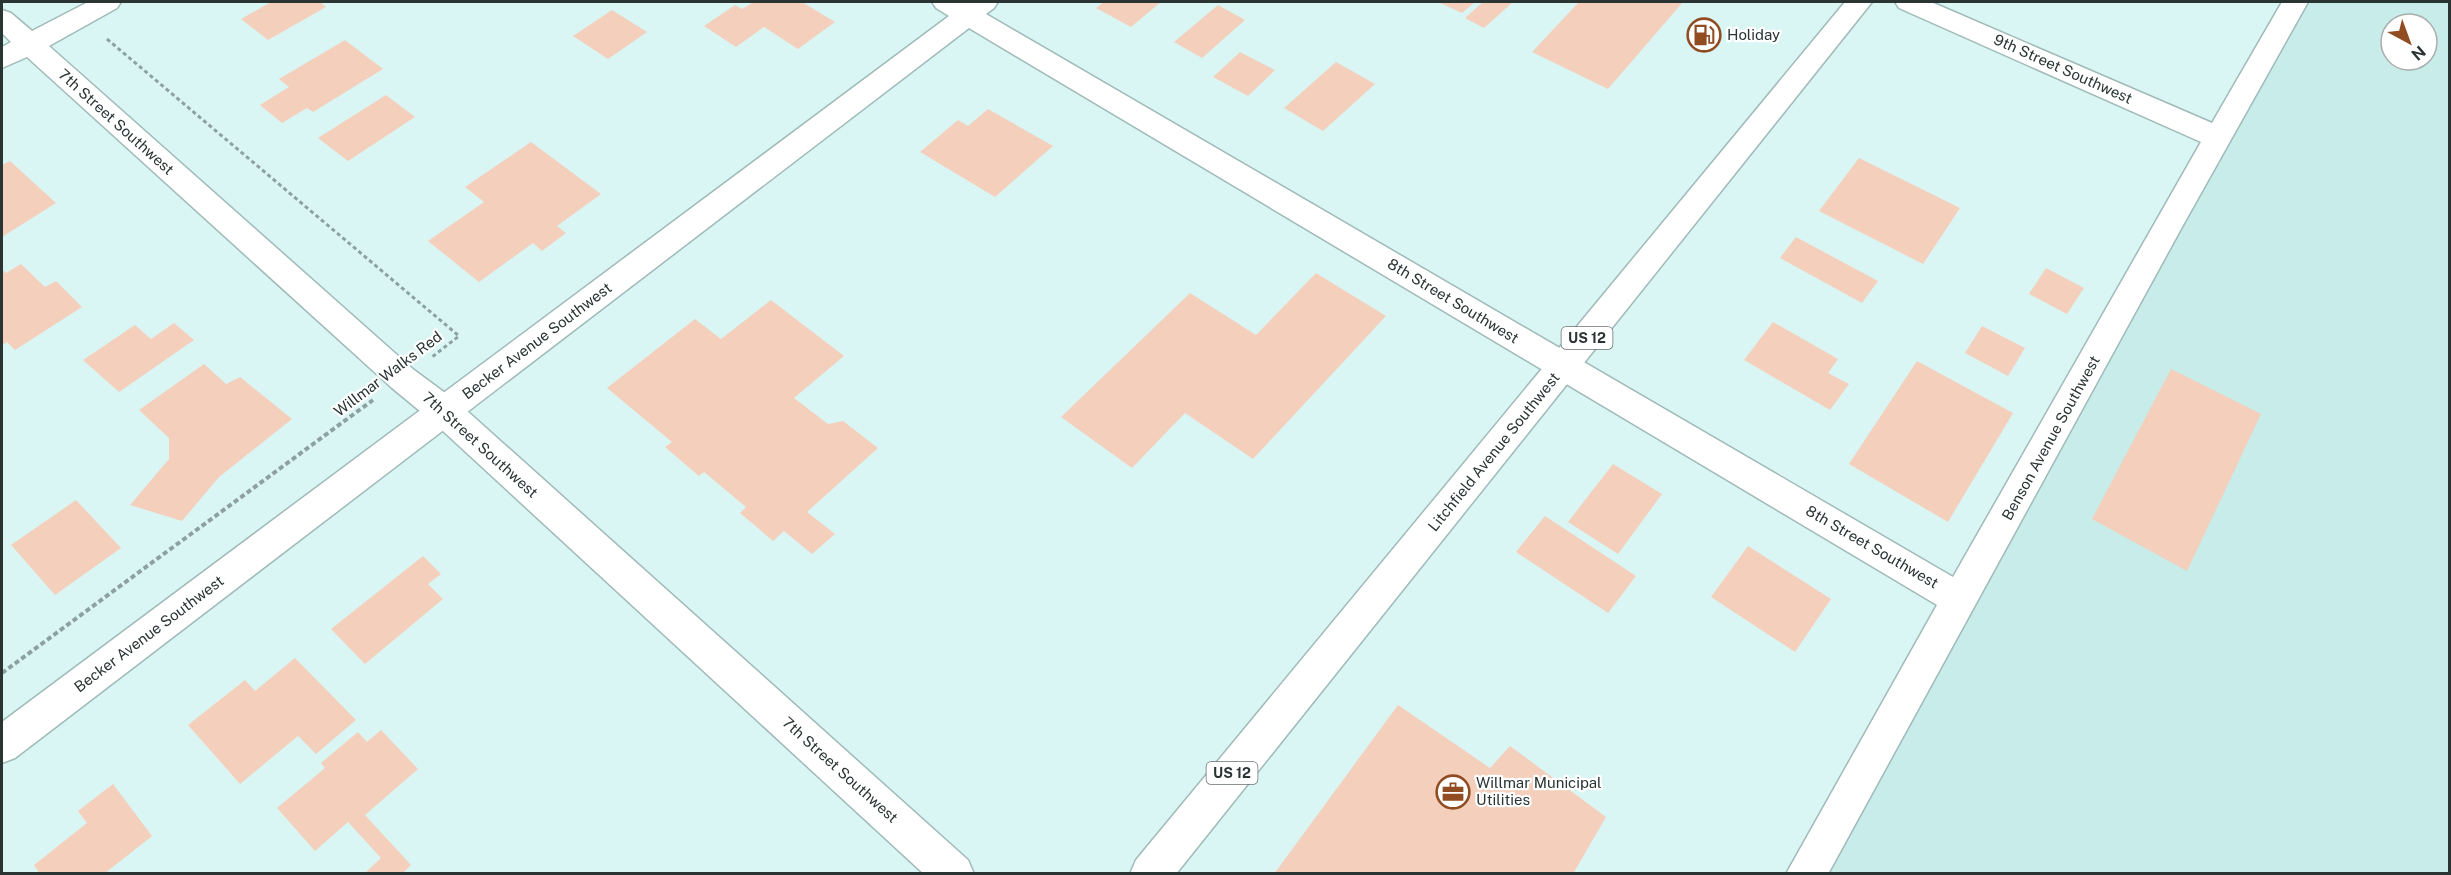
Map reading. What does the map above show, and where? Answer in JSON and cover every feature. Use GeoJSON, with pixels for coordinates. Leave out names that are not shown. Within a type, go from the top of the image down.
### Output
{"type":"FeatureCollection","features":[{"type":"Feature","properties":{"kind":"main road"},"geometry":{"type":"LineString","coordinates":[[2,59],[108,2]]}},
{"type":"Feature","properties":{"kind":"main road","name":"Litchfield Avenue Southwest"},"geometry":{"type":"LineString","coordinates":[[1150,873],[1859,2]]}},
{"type":"Feature","properties":{"kind":"main road","name":"9th Street Southwest"},"geometry":{"type":"LineString","coordinates":[[1908,2],[2217,137]]}},
{"type":"Feature","properties":{"kind":"main road","name":"Benson Avenue Southwest"},"geometry":{"type":"LineString","coordinates":[[1806,873],[1961,600],[2217,137],[2295,2]]}},
{"type":"Feature","properties":{"kind":"main road","name":"8th Street Southwest"},"geometry":{"type":"LineString","coordinates":[[966,6],[1564,366],[1961,600]]}},
{"type":"Feature","properties":{"kind":"main road","name":"Becker Avenue Southwest"},"geometry":{"type":"LineString","coordinates":[[2,745],[444,411],[966,6]]}},
{"type":"Feature","properties":{"kind":"main road","name":"7th Street Southwest"},"geometry":{"type":"LineString","coordinates":[[2,19],[404,378],[444,411],[954,873]]}},
{"type":"Feature","properties":{"kind":"path","name":"Willmar Walks Red"},"geometry":{"type":"LineString","coordinates":[[2,673],[459,336],[80,17]]}},
{"type":"Feature","properties":{"kind":"shaded area"},"geometry":{"type":"Polygon","coordinates":[[[2284,2],[2449,2],[2449,873],[1827,874],[2284,2]]]}},
{"type":"Feature","properties":{"kind":"building"},"geometry":{"type":"Polygon","coordinates":[[[271,2],[320,2],[326,7],[268,40],[241,19],[271,2]]]}},
{"type":"Feature","properties":{"kind":"building"},"geometry":{"type":"Polygon","coordinates":[[[754,2],[802,2],[835,22],[798,49],[764,27],[736,47],[704,26],[735,5],[742,9],[754,2]]]}},
{"type":"Feature","properties":{"kind":"building"},"geometry":{"type":"Polygon","coordinates":[[[1104,2],[1161,2],[1131,27],[1096,8],[1104,2]]]}},
{"type":"Feature","properties":{"kind":"building"},"geometry":{"type":"Polygon","coordinates":[[[1438,2],[1475,2],[1462,13],[1438,2]]]}},
{"type":"Feature","properties":{"kind":"building"},"geometry":{"type":"Polygon","coordinates":[[[1483,2],[1513,2],[1484,28],[1465,18],[1483,2]]]}},
{"type":"Feature","properties":{"kind":"building"},"geometry":{"type":"Polygon","coordinates":[[[1579,2],[1683,2],[1608,89],[1532,52],[1579,2]]]}},
{"type":"Feature","properties":{"kind":"building"},"geometry":{"type":"Polygon","coordinates":[[[1218,5],[1245,20],[1202,58],[1174,42],[1218,5]]]}},
{"type":"Feature","properties":{"kind":"building"},"geometry":{"type":"Polygon","coordinates":[[[612,10],[647,32],[608,59],[573,36],[612,10]]]}},
{"type":"Feature","properties":{"kind":"building"},"geometry":{"type":"Polygon","coordinates":[[[345,40],[383,69],[313,112],[307,108],[282,123],[260,105],[289,87],[279,79],[345,40]]]}},
{"type":"Feature","properties":{"kind":"building"},"geometry":{"type":"Polygon","coordinates":[[[1240,52],[1275,70],[1248,96],[1213,77],[1240,52]]]}},
{"type":"Feature","properties":{"kind":"building"},"geometry":{"type":"Polygon","coordinates":[[[1336,62],[1375,84],[1323,131],[1284,108],[1336,62]]]}},
{"type":"Feature","properties":{"kind":"building"},"geometry":{"type":"Polygon","coordinates":[[[386,95],[415,117],[348,161],[318,138],[386,95]]]}},
{"type":"Feature","properties":{"kind":"building"},"geometry":{"type":"Polygon","coordinates":[[[988,109],[1053,146],[995,197],[920,152],[958,120],[968,126],[988,109]]]}},
{"type":"Feature","properties":{"kind":"building"},"geometry":{"type":"Polygon","coordinates":[[[531,142],[601,194],[557,226],[566,233],[542,251],[533,243],[479,282],[428,241],[484,202],[465,187],[531,142]]]}},
{"type":"Feature","properties":{"kind":"building"},"geometry":{"type":"Polygon","coordinates":[[[1859,158],[1960,208],[1923,264],[1819,211],[1859,158]]]}},
{"type":"Feature","properties":{"kind":"building"},"geometry":{"type":"Polygon","coordinates":[[[10,161],[56,203],[2,237],[2,165],[10,161]]]}},
{"type":"Feature","properties":{"kind":"building"},"geometry":{"type":"Polygon","coordinates":[[[1796,237],[1878,281],[1862,303],[1780,258],[1796,237]]]}},
{"type":"Feature","properties":{"kind":"building"},"geometry":{"type":"Polygon","coordinates":[[[21,264],[45,287],[56,281],[82,307],[15,350],[7,342],[2,345],[2,269],[6,273],[21,264]]]}},
{"type":"Feature","properties":{"kind":"building"},"geometry":{"type":"Polygon","coordinates":[[[2046,268],[2084,288],[2067,314],[2029,294],[2046,268]]]}},
{"type":"Feature","properties":{"kind":"building"},"geometry":{"type":"Polygon","coordinates":[[[1316,273],[1386,316],[1253,459],[1185,413],[1132,468],[1061,417],[1190,293],[1256,335],[1316,273]]]}},
{"type":"Feature","properties":{"kind":"building"},"geometry":{"type":"Polygon","coordinates":[[[771,300],[844,356],[794,398],[828,424],[843,421],[878,448],[807,512],[835,534],[812,554],[784,531],[773,541],[740,513],[746,507],[704,472],[699,476],[665,447],[672,442],[607,388],[695,319],[721,339],[771,300]]]}},
{"type":"Feature","properties":{"kind":"building"},"geometry":{"type":"Polygon","coordinates":[[[1773,322],[1838,359],[1828,373],[1849,384],[1830,410],[1744,360],[1773,322]]]}},
{"type":"Feature","properties":{"kind":"building"},"geometry":{"type":"Polygon","coordinates":[[[174,323],[194,340],[119,392],[83,360],[135,325],[151,339],[174,323]]]}},
{"type":"Feature","properties":{"kind":"building"},"geometry":{"type":"Polygon","coordinates":[[[1982,326],[2025,348],[2008,376],[1965,353],[1982,326]]]}},
{"type":"Feature","properties":{"kind":"building"},"geometry":{"type":"Polygon","coordinates":[[[1917,361],[2013,413],[1948,522],[1849,464],[1917,361]]]}},
{"type":"Feature","properties":{"kind":"building"},"geometry":{"type":"Polygon","coordinates":[[[204,364],[226,384],[240,377],[292,419],[219,477],[182,521],[130,505],[169,459],[169,438],[139,410],[204,364]]]}},
{"type":"Feature","properties":{"kind":"building"},"geometry":{"type":"Polygon","coordinates":[[[2171,369],[2261,414],[2187,571],[2092,519],[2171,369]]]}},
{"type":"Feature","properties":{"kind":"building"},"geometry":{"type":"Polygon","coordinates":[[[1613,464],[1662,494],[1618,554],[1568,522],[1613,464]]]}},
{"type":"Feature","properties":{"kind":"building"},"geometry":{"type":"Polygon","coordinates":[[[76,500],[121,548],[55,595],[11,545],[76,500]]]}},
{"type":"Feature","properties":{"kind":"building"},"geometry":{"type":"Polygon","coordinates":[[[1545,516],[1636,576],[1608,613],[1516,552],[1545,516]]]}},
{"type":"Feature","properties":{"kind":"building"},"geometry":{"type":"Polygon","coordinates":[[[1748,546],[1831,599],[1795,652],[1711,597],[1748,546]]]}},
{"type":"Feature","properties":{"kind":"building"},"geometry":{"type":"Polygon","coordinates":[[[423,556],[441,574],[428,584],[443,599],[365,664],[331,629],[423,556]]]}},
{"type":"Feature","properties":{"kind":"building"},"geometry":{"type":"Polygon","coordinates":[[[295,658],[356,720],[316,754],[298,736],[240,784],[188,725],[245,680],[255,691],[295,658]]]}},
{"type":"Feature","properties":{"kind":"building","name":"Willmar Municipal Utilities"},"geometry":{"type":"Polygon","coordinates":[[[1398,705],[1490,768],[1510,746],[1606,817],[1573,874],[1274,874],[1398,705]]]}},
{"type":"Feature","properties":{"kind":"building"},"geometry":{"type":"Polygon","coordinates":[[[381,730],[418,769],[365,815],[411,865],[402,874],[364,874],[381,858],[348,822],[315,851],[277,808],[325,768],[321,763],[358,732],[367,742],[381,730]]]}},
{"type":"Feature","properties":{"kind":"building"},"geometry":{"type":"Polygon","coordinates":[[[113,784],[152,836],[104,874],[40,874],[34,865],[87,823],[78,811],[113,784]]]}},
{"type":"Feature","properties":{"kind":"place","name":"Holiday"},"geometry":{"type":"Point","coordinates":[1704,35]}},
{"type":"Feature","properties":{"kind":"place","name":"Willmar Municipal Utilities"},"geometry":{"type":"Point","coordinates":[1453,792]}}]}
